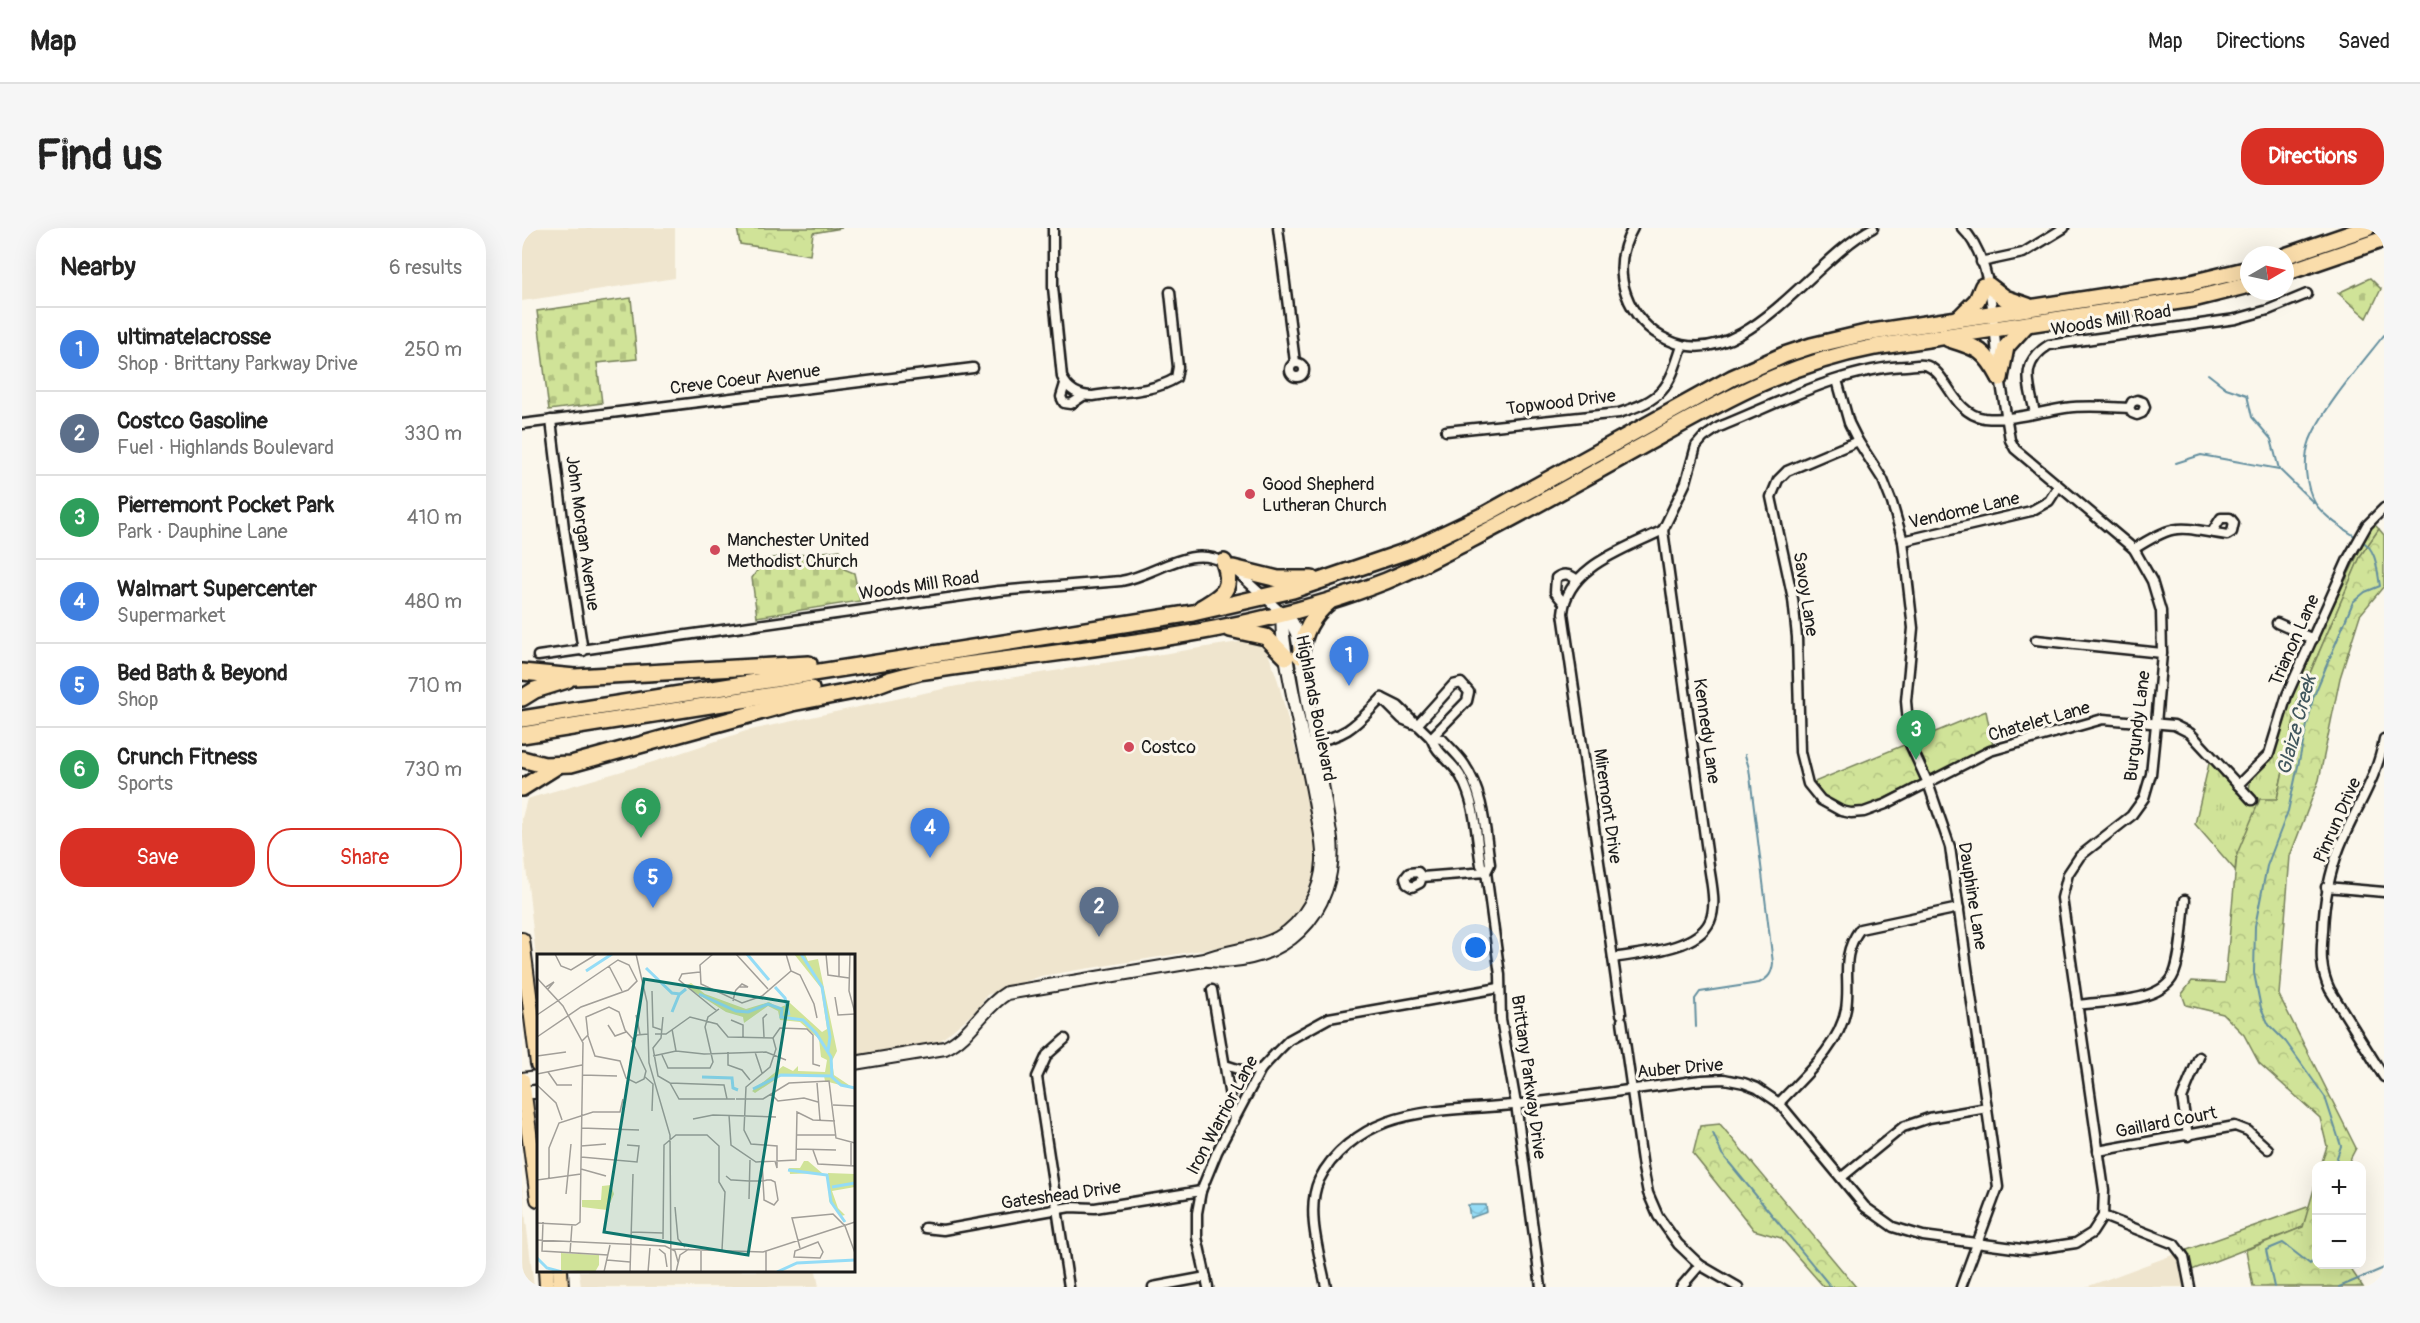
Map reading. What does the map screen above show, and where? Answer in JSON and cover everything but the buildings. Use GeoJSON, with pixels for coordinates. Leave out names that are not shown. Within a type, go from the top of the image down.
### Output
{"type":"FeatureCollection","features":[{"type":"Feature","properties":{"kind":"highway"},"geometry":{"type":"LineString","coordinates":[[2294,253],[2367,228]]}},
{"type":"Feature","properties":{"kind":"highway"},"geometry":{"type":"LineString","coordinates":[[2294,270],[2384,239]]}},
{"type":"Feature","properties":{"kind":"highway"},"geometry":{"type":"LineString","coordinates":[[522,719],[550,723],[888,680],[960,666],[1221,628],[1283,614],[1386,581],[1437,557],[1723,400],[1792,369],[1847,353],[1942,337],[2031,307],[2191,283],[2240,270]]}},
{"type":"Feature","properties":{"kind":"highway"},"geometry":{"type":"LineString","coordinates":[[1959,318],[1977,300],[1985,286],[2005,298],[2031,307]]}},
{"type":"Feature","properties":{"kind":"highway"},"geometry":{"type":"LineString","coordinates":[[522,735],[550,723],[894,660],[1193,613],[1266,598],[1333,578],[1410,550],[1469,522],[1708,391],[1776,358],[1811,346],[1866,333],[1959,318],[1991,319],[2027,324],[2193,299],[2240,287]]}},
{"type":"Feature","properties":{"kind":"highway"},"geometry":{"type":"LineString","coordinates":[[2000,378],[2006,348],[2027,324]]}},
{"type":"Feature","properties":{"kind":"highway"},"geometry":{"type":"LineString","coordinates":[[1942,337],[1978,348],[1991,361],[2000,378]]}},
{"type":"Feature","properties":{"kind":"highway"},"geometry":{"type":"LineString","coordinates":[[1193,613],[1224,593],[1228,584],[1228,565],[1278,579],[1333,578]]}},
{"type":"Feature","properties":{"kind":"highway"},"geometry":{"type":"LineString","coordinates":[[1283,614],[1293,590]]}},
{"type":"Feature","properties":{"kind":"highway"},"geometry":{"type":"LineString","coordinates":[[1221,628],[1258,633],[1293,656],[1316,614],[1332,600]]}},
{"type":"Feature","properties":{"kind":"highway"},"geometry":{"type":"LineString","coordinates":[[522,672],[575,677],[894,660]]}},
{"type":"Feature","properties":{"kind":"highway"},"geometry":{"type":"LineString","coordinates":[[522,698],[535,690],[575,677]]}},
{"type":"Feature","properties":{"kind":"highway"},"geometry":{"type":"LineString","coordinates":[[522,788],[557,766],[792,703],[865,689],[888,680]]}},
{"type":"Feature","properties":{"kind":"highway"},"geometry":{"type":"LineString","coordinates":[[522,759],[557,766]]}},
{"type":"Feature","properties":{"kind":"main road"},"geometry":{"type":"LineString","coordinates":[[522,940],[537,1037]]}},
{"type":"Feature","properties":{"kind":"main road"},"geometry":{"type":"LineString","coordinates":[[523,1084],[537,1191]]}},
{"type":"Feature","properties":{"kind":"main road"},"geometry":{"type":"LineString","coordinates":[[546,1272],[547,1287]]}},
{"type":"Feature","properties":{"kind":"main road"},"geometry":{"type":"LineString","coordinates":[[560,1272],[561,1287]]}},
{"type":"Feature","properties":{"kind":"street"},"geometry":{"type":"LineString","coordinates":[[1053,228],[1053,287],[1062,377],[1071,390],[1083,396]]}},
{"type":"Feature","properties":{"kind":"street"},"geometry":{"type":"LineString","coordinates":[[1278,228],[1295,362]]}},
{"type":"Feature","properties":{"kind":"street"},"geometry":{"type":"LineString","coordinates":[[1633,228],[1623,249],[1622,262],[1623,285],[1632,308],[1654,332],[1682,346],[1696,348],[1723,343],[1739,334],[1786,299],[1850,242],[1873,228]]}},
{"type":"Feature","properties":{"kind":"street","name":"Burgundy Lane"},"geometry":{"type":"LineString","coordinates":[[1962,228],[1978,248],[2010,440],[2015,449],[2058,487],[2134,549],[2147,571],[2159,602],[2162,653],[2151,774],[2144,798],[2131,816],[2080,856],[2068,874],[2062,898],[2104,1190],[2103,1216]]}},
{"type":"Feature","properties":{"kind":"street"},"geometry":{"type":"LineString","coordinates":[[1981,262],[2023,253],[2064,228]]}},
{"type":"Feature","properties":{"kind":"street"},"geometry":{"type":"LineString","coordinates":[[1065,384],[1061,397],[1064,403],[1071,404],[1083,396],[1150,388],[1166,384],[1176,378],[1178,368],[1170,292]]}},
{"type":"Feature","properties":{"kind":"street","name":"Woods Mill Road"},"geometry":{"type":"LineString","coordinates":[[2035,413],[2027,376],[2038,352],[2049,345],[2236,319],[2268,310],[2307,294]]}},
{"type":"Feature","properties":{"kind":"street","name":"Topwood Drive"},"geometry":{"type":"LineString","coordinates":[[1446,431],[1619,413],[1641,407],[1659,395],[1667,384],[1673,374],[1682,346]]}},
{"type":"Feature","properties":{"kind":"street"},"geometry":{"type":"LineString","coordinates":[[1663,530],[1686,482],[1696,446],[1703,438],[1719,427],[1837,380],[1874,370],[1925,365],[1946,384],[1963,408],[1982,417],[2006,419],[2082,406],[2130,408]]}},
{"type":"Feature","properties":{"kind":"street","name":"Creve Coeur Avenue"},"geometry":{"type":"LineString","coordinates":[[522,424],[973,368]]}},
{"type":"Feature","properties":{"kind":"street","name":"Dauphine Lane"},"geometry":{"type":"LineString","coordinates":[[1837,380],[1849,423],[1883,480],[1903,541],[1912,628],[1906,701],[1910,744],[1928,783],[1950,847],[1998,1187],[1961,1287]]}},
{"type":"Feature","properties":{"kind":"street","name":"John Morgan Avenue"},"geometry":{"type":"LineString","coordinates":[[551,420],[564,528],[583,651]]}},
{"type":"Feature","properties":{"kind":"street","name":"Savoy Lane"},"geometry":{"type":"LineString","coordinates":[[1821,800],[1808,784],[1800,752],[1793,599],[1771,498],[1778,480],[1787,471],[1858,441]]}},
{"type":"Feature","properties":{"kind":"street","name":"Vendome Lane"},"geometry":{"type":"LineString","coordinates":[[1903,541],[2031,511],[2049,501],[2058,487]]}},
{"type":"Feature","properties":{"kind":"street","name":"Trianon Lane"},"geometry":{"type":"LineString","coordinates":[[2238,784],[2270,754],[2287,695],[2349,557],[2367,525],[2384,508]]}},
{"type":"Feature","properties":{"kind":"street"},"geometry":{"type":"LineString","coordinates":[[2134,549],[2168,529],[2185,528],[2212,532]]}},
{"type":"Feature","properties":{"kind":"street","name":"Miremont Drive"},"geometry":{"type":"LineString","coordinates":[[1663,530],[1595,565],[1577,580],[1568,591],[1564,603],[1564,623],[1648,1193],[1658,1216],[1678,1244],[1700,1265],[1738,1287]]}},
{"type":"Feature","properties":{"kind":"street","name":"Kennedy Lane"},"geometry":{"type":"LineString","coordinates":[[1613,958],[1677,946],[1697,936],[1710,920],[1713,899],[1663,530]]}},
{"type":"Feature","properties":{"kind":"street","name":"Woods Mill Road"},"geometry":{"type":"LineString","coordinates":[[538,656],[988,592],[1128,580],[1189,557],[1206,556],[1228,565]]}},
{"type":"Feature","properties":{"kind":"street"},"geometry":{"type":"LineString","coordinates":[[1228,565],[1283,614]]}},
{"type":"Feature","properties":{"kind":"street","name":"Miremont Drive"},"geometry":{"type":"LineString","coordinates":[[1564,603],[1555,592],[1556,578],[1561,574],[1568,574],[1577,580]]}},
{"type":"Feature","properties":{"kind":"street","name":"Highlands Boulevard"},"geometry":{"type":"LineString","coordinates":[[855,1063],[945,1048],[961,1038],[994,1001],[1008,993],[1204,960],[1223,961],[1269,951],[1291,939],[1303,929],[1322,902],[1327,889],[1332,855],[1309,743],[1296,714],[1293,656],[1297,633],[1292,623],[1283,614]]}},
{"type":"Feature","properties":{"kind":"street"},"geometry":{"type":"LineString","coordinates":[[2277,623],[2313,639]]}},
{"type":"Feature","properties":{"kind":"street"},"geometry":{"type":"LineString","coordinates":[[2036,640],[2162,653]]}},
{"type":"Feature","properties":{"kind":"street"},"geometry":{"type":"LineString","coordinates":[[1417,725],[1453,685],[1464,684],[1469,692],[1467,700],[1431,738]]}},
{"type":"Feature","properties":{"kind":"street","name":"Brittany Parkway Drive"},"geometry":{"type":"LineString","coordinates":[[1309,743],[1342,735],[1351,730],[1382,698],[1402,719],[1417,725],[1431,738],[1442,739],[1462,761],[1473,780],[1482,807],[1490,864],[1486,872],[1500,975],[1501,1019],[1516,1104],[1541,1287]]}},
{"type":"Feature","properties":{"kind":"street","name":"Chatelet Lane"},"geometry":{"type":"LineString","coordinates":[[1821,800],[1841,811],[1864,812],[1928,783],[1989,751],[2103,719],[2174,725],[2190,733],[2252,800]]}},
{"type":"Feature","properties":{"kind":"street","name":"Pinrun Drive"},"geometry":{"type":"LineString","coordinates":[[2384,739],[2377,771],[2341,844],[2326,887],[2321,953],[2323,976],[2384,1077]]}},
{"type":"Feature","properties":{"kind":"street"},"geometry":{"type":"LineString","coordinates":[[1422,878],[1486,872]]}},
{"type":"Feature","properties":{"kind":"street"},"geometry":{"type":"LineString","coordinates":[[2326,887],[2384,892]]}},
{"type":"Feature","properties":{"kind":"street"},"geometry":{"type":"LineString","coordinates":[[2077,1005],[2149,996],[2166,986],[2175,970],[2185,900]]}},
{"type":"Feature","properties":{"kind":"street"},"geometry":{"type":"LineString","coordinates":[[1779,1103],[1824,1053],[1839,1032],[1846,1009],[1847,954],[1850,943],[1860,929],[1959,908]]}},
{"type":"Feature","properties":{"kind":"street","name":"Iron Warrior Lane"},"geometry":{"type":"LineString","coordinates":[[1208,1287],[1197,1237],[1200,1191],[1217,1152],[1262,1069],[1289,1040],[1329,1018],[1499,988]]}},
{"type":"Feature","properties":{"kind":"street"},"geometry":{"type":"LineString","coordinates":[[1212,990],[1234,1121]]}},
{"type":"Feature","properties":{"kind":"street"},"geometry":{"type":"LineString","coordinates":[[1065,1039],[1047,1055],[1037,1077],[1068,1287]]}},
{"type":"Feature","properties":{"kind":"street"},"geometry":{"type":"LineString","coordinates":[[2188,1136],[2182,1098],[2199,1057]]}},
{"type":"Feature","properties":{"kind":"street"},"geometry":{"type":"LineString","coordinates":[[1225,1065],[1244,1071],[1262,1069]]}},
{"type":"Feature","properties":{"kind":"street"},"geometry":{"type":"LineString","coordinates":[[523,1084],[537,1077]]}},
{"type":"Feature","properties":{"kind":"street","name":"Auber Drive"},"geometry":{"type":"LineString","coordinates":[[1326,1287],[1312,1210],[1319,1180],[1340,1152],[1357,1138],[1377,1127],[1409,1116],[1724,1078],[1757,1088],[1779,1103],[1865,1207],[1893,1227],[1923,1236],[2029,1250],[2076,1243],[2092,1233],[2103,1216]]}},
{"type":"Feature","properties":{"kind":"street"},"geometry":{"type":"LineString","coordinates":[[523,1084],[537,1091]]}},
{"type":"Feature","properties":{"kind":"street"},"geometry":{"type":"LineString","coordinates":[[1842,1177],[1903,1127],[1929,1118],[1987,1108]]}},
{"type":"Feature","properties":{"kind":"street","name":"Gaillard Court"},"geometry":{"type":"LineString","coordinates":[[2098,1151],[2235,1126],[2248,1131],[2268,1149]]}},
{"type":"Feature","properties":{"kind":"street","name":"Gateshead Drive"},"geometry":{"type":"LineString","coordinates":[[925,1228],[943,1230],[1056,1210],[1095,1208],[1200,1191]]}},
{"type":"Feature","properties":{"kind":"street"},"geometry":{"type":"LineString","coordinates":[[2103,1216],[2174,1244],[2184,1257],[2190,1287]]}},
{"type":"Feature","properties":{"kind":"street"},"geometry":{"type":"LineString","coordinates":[[1681,1287],[1700,1265]]}},
{"type":"Feature","properties":{"kind":"street"},"geometry":{"type":"LineString","coordinates":[[1153,1287],[1206,1277]]}},
{"type":"Feature","properties":{"kind":"shaded area"},"geometry":{"type":"Polygon","coordinates":[[[522,228],[675,228],[675,278],[522,301],[522,228]]]}},
{"type":"Feature","properties":{"kind":"shaded area"},"geometry":{"type":"Polygon","coordinates":[[[1245,641],[1266,647],[1278,681],[1310,806],[1317,853],[1317,881],[1302,911],[1277,934],[1252,942],[1041,976],[987,995],[978,1009],[940,1041],[855,1055],[855,954],[537,954],[537,966],[522,831],[522,818],[527,799],[653,762],[746,731],[957,686],[1245,641]]]}},
{"type":"Feature","properties":{"kind":"shaded area"},"geometry":{"type":"Polygon","coordinates":[[[522,1185],[526,1221],[534,1287],[522,1287],[522,1185]]]}},
{"type":"Feature","properties":{"kind":"shaded area"},"geometry":{"type":"Polygon","coordinates":[[[2178,1253],[2184,1287],[2086,1287],[2178,1253]]]}},
{"type":"Feature","properties":{"kind":"shaded area"},"geometry":{"type":"Polygon","coordinates":[[[579,1272],[816,1272],[819,1287],[581,1287],[579,1272]]]}},
{"type":"Feature","properties":{"kind":"green space"},"geometry":{"type":"Polygon","coordinates":[[[737,228],[842,228],[813,233],[810,255],[740,244],[737,228]]]}},
{"type":"Feature","properties":{"kind":"green space"},"geometry":{"type":"Polygon","coordinates":[[[2370,278],[2381,289],[2367,318],[2338,293],[2370,278]]]}},
{"type":"Feature","properties":{"kind":"green space"},"geometry":{"type":"Polygon","coordinates":[[[631,298],[637,359],[597,363],[602,403],[549,410],[537,311],[631,298]]]}},
{"type":"Feature","properties":{"kind":"green space"},"geometry":{"type":"Polygon","coordinates":[[[2373,523],[2379,529],[2361,555],[2298,701],[2277,799],[2237,854],[2235,870],[2195,824],[2210,759],[2250,804],[2254,798],[2249,790],[2251,777],[2274,754],[2298,679],[2373,523]]]}},
{"type":"Feature","properties":{"kind":"green space"},"geometry":{"type":"Polygon","coordinates":[[[2379,529],[2384,535],[2384,586],[2360,615],[2340,678],[2319,780],[2290,856],[2279,995],[2356,1148],[2349,1161],[2322,1161],[2327,1146],[2320,1118],[2259,1063],[2244,1035],[2223,1014],[2186,1005],[2182,994],[2192,981],[2225,983],[2237,854],[2260,799],[2277,799],[2298,701],[2361,555],[2379,529]]]}},
{"type":"Feature","properties":{"kind":"green space"},"geometry":{"type":"Polygon","coordinates":[[[840,550],[844,569],[854,573],[860,601],[757,617],[752,578],[765,559],[840,550]]]}},
{"type":"Feature","properties":{"kind":"green space"},"geometry":{"type":"Polygon","coordinates":[[[1986,711],[1993,746],[1864,808],[1847,808],[1834,804],[1812,783],[1986,711]]]}},
{"type":"Feature","properties":{"kind":"green space"},"geometry":{"type":"Polygon","coordinates":[[[1720,1124],[1856,1287],[1824,1287],[1781,1238],[1754,1230],[1693,1154],[1700,1126],[1720,1124]]]}},
{"type":"Feature","properties":{"kind":"green space"},"geometry":{"type":"Polygon","coordinates":[[[2312,1196],[2312,1269],[2351,1269],[2363,1287],[2253,1287],[2246,1250],[2303,1227],[2312,1196]]]}},
{"type":"Feature","properties":{"kind":"green space"},"geometry":{"type":"Polygon","coordinates":[[[2310,1206],[2303,1227],[2192,1270],[2187,1250],[2310,1206]]]}},
{"type":"Feature","properties":{"kind":"water"},"geometry":{"type":"Polygon","coordinates":[[[1468,1205],[1486,1205],[1487,1212],[1470,1218],[1468,1205]]]}},
{"type":"Feature","properties":{"kind":"waterway","name":"Glaize Creek"},"geometry":{"type":"LineString","coordinates":[[2358,538],[2318,508],[2307,481],[2306,455],[2310,440],[2324,414],[2384,335]]}},
{"type":"Feature","properties":{"kind":"waterway"},"geometry":{"type":"LineString","coordinates":[[2208,374],[2226,388],[2247,395],[2252,417],[2271,439],[2279,469]]}},
{"type":"Feature","properties":{"kind":"waterway"},"geometry":{"type":"LineString","coordinates":[[2176,463],[2201,455],[2279,469],[2314,503]]}},
{"type":"Feature","properties":{"kind":"waterway","name":"Glaize Creek"},"geometry":{"type":"LineString","coordinates":[[2336,1161],[2341,1146],[2325,1097],[2286,1042],[2269,1025],[2261,1008],[2254,973],[2255,926],[2267,866],[2288,811],[2313,698],[2353,602],[2365,592],[2380,586],[2373,555],[2362,541]]}},
{"type":"Feature","properties":{"kind":"waterway"},"geometry":{"type":"LineString","coordinates":[[1696,1027],[1695,999],[1700,992],[1759,983],[1768,977],[1773,967],[1749,768],[1745,755]]}},
{"type":"Feature","properties":{"kind":"waterway"},"geometry":{"type":"LineString","coordinates":[[1713,1133],[1722,1154],[1831,1287]]}},
{"type":"Feature","properties":{"kind":"waterway","name":"Glaize Creek"},"geometry":{"type":"LineString","coordinates":[[2274,1287],[2266,1250],[2283,1243],[2310,1264],[2312,1262]]}},
{"type":"Feature","properties":{"kind":"waterway"},"geometry":{"type":"LineString","coordinates":[[2339,1287],[2384,1268]]}},
{"type":"Feature","properties":{"kind":"place","name":"Good Shepherd Lutheran Church"},"geometry":{"type":"Point","coordinates":[1250,494]}},
{"type":"Feature","properties":{"kind":"place","name":"Manchester United Methodist Church"},"geometry":{"type":"Point","coordinates":[715,550]}},
{"type":"Feature","properties":{"kind":"place","name":"ultimatelacrosse"},"geometry":{"type":"Point","coordinates":[1349,686]}},
{"type":"Feature","properties":{"kind":"place","name":"Costco"},"geometry":{"type":"Point","coordinates":[1129,747]}},
{"type":"Feature","properties":{"kind":"place","name":"Pierremont Pocket Park"},"geometry":{"type":"Point","coordinates":[1916,760]}},
{"type":"Feature","properties":{"kind":"place","name":"Crunch Fitness"},"geometry":{"type":"Point","coordinates":[641,838]}},
{"type":"Feature","properties":{"kind":"place","name":"Walmart Supercenter"},"geometry":{"type":"Point","coordinates":[930,858]}},
{"type":"Feature","properties":{"kind":"place","name":"Bed Bath & Beyond"},"geometry":{"type":"Point","coordinates":[653,908]}},
{"type":"Feature","properties":{"kind":"place","name":"Costco Gasoline"},"geometry":{"type":"Point","coordinates":[1099,937]}}]}
